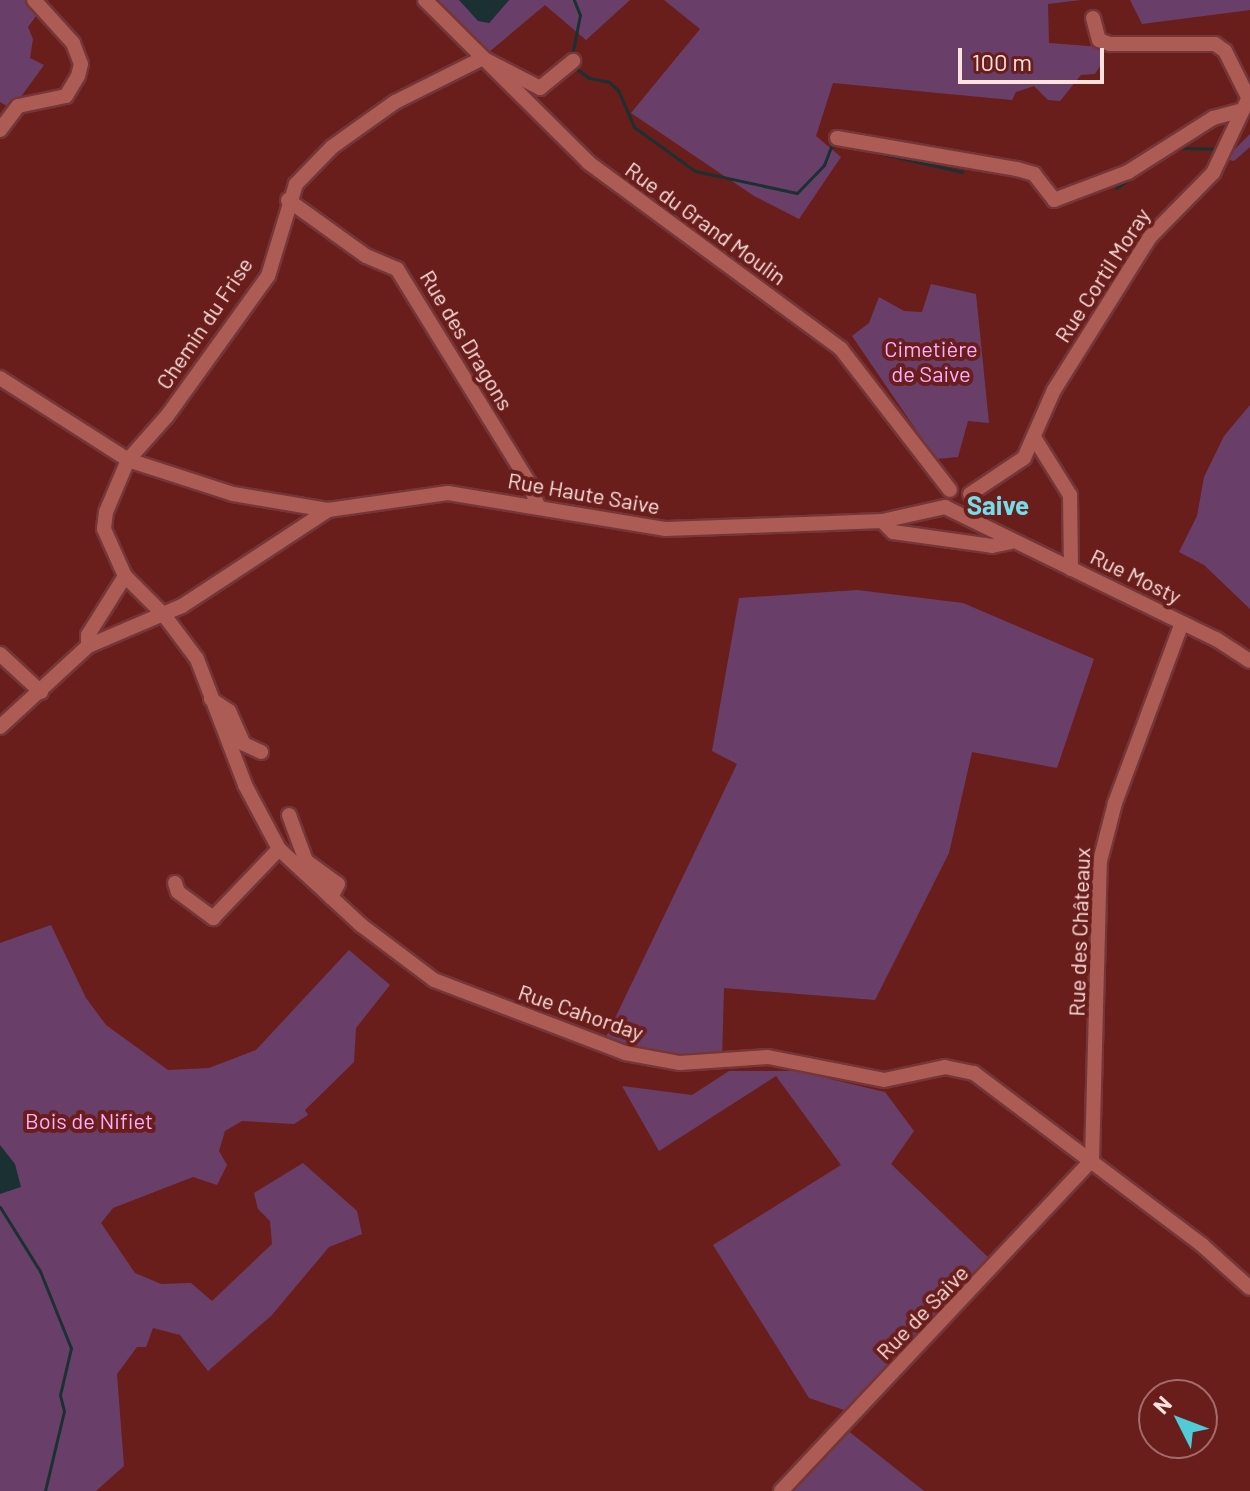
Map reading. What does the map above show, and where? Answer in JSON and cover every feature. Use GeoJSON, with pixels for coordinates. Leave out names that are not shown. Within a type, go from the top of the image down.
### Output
{"type":"FeatureCollection","features":[{"type":"Feature","properties":{"kind":"street"},"geometry":{"type":"LineString","coordinates":[[0,130],[18,106],[66,96],[78,76],[81,64],[73,43],[34,0]]}},
{"type":"Feature","properties":{"kind":"street","name":"Rue du Grand Moulin"},"geometry":{"type":"LineString","coordinates":[[425,0],[589,163],[841,349],[950,490]]}},
{"type":"Feature","properties":{"kind":"street"},"geometry":{"type":"LineString","coordinates":[[837,138],[1034,174],[1054,200],[1128,172],[1213,118],[1246,104],[1225,51],[1215,44],[1110,44],[1099,40],[1093,18]]}},
{"type":"Feature","properties":{"kind":"street"},"geometry":{"type":"LineString","coordinates":[[481,59],[496,62],[540,88],[571,63]]}},
{"type":"Feature","properties":{"kind":"street","name":"Chemin du Frise"},"geometry":{"type":"LineString","coordinates":[[128,460],[167,416],[268,276],[288,200],[332,147],[395,102],[481,59]]}},
{"type":"Feature","properties":{"kind":"street","name":"Rue Cortil Moray"},"geometry":{"type":"LineString","coordinates":[[1035,439],[1043,413],[1150,237],[1213,173],[1246,104]]}},
{"type":"Feature","properties":{"kind":"street","name":"Rue des Dragons"},"geometry":{"type":"LineString","coordinates":[[288,200],[366,256],[397,269],[529,483],[538,506]]}},
{"type":"Feature","properties":{"kind":"street","name":"Rue Haute Saive"},"geometry":{"type":"LineString","coordinates":[[0,378],[128,460],[233,494],[328,510],[448,493],[538,506],[653,529],[882,521]]}},
{"type":"Feature","properties":{"kind":"street"},"geometry":{"type":"LineString","coordinates":[[882,521],[945,507],[967,506],[1012,469],[1035,439]]}},
{"type":"Feature","properties":{"kind":"street","name":"Rue Mosty"},"geometry":{"type":"LineString","coordinates":[[1035,439],[1070,495],[1071,569]]}},
{"type":"Feature","properties":{"kind":"street"},"geometry":{"type":"LineString","coordinates":[[128,460],[114,486],[104,529],[125,576],[164,615]]}},
{"type":"Feature","properties":{"kind":"street"},"geometry":{"type":"LineString","coordinates":[[945,507],[950,490],[958,487],[967,506]]}},
{"type":"Feature","properties":{"kind":"street","name":"Rue Mosty"},"geometry":{"type":"LineString","coordinates":[[967,506],[984,529],[1182,623],[1250,661]]}},
{"type":"Feature","properties":{"kind":"street","name":"Rue Haute Saive"},"geometry":{"type":"LineString","coordinates":[[0,727],[88,646],[164,615],[328,510]]}},
{"type":"Feature","properties":{"kind":"street","name":"Rue Mosty"},"geometry":{"type":"LineString","coordinates":[[882,521],[893,532],[992,546],[1011,542]]}},
{"type":"Feature","properties":{"kind":"street","name":"Rue Haute Saive"},"geometry":{"type":"LineString","coordinates":[[88,646],[88,635],[125,576]]}},
{"type":"Feature","properties":{"kind":"street","name":"Rue Cahorday"},"geometry":{"type":"LineString","coordinates":[[164,615],[197,659],[245,785],[279,849],[331,897],[434,980],[625,1053],[680,1063],[768,1057],[884,1080],[956,1066],[974,1073],[1092,1160],[1250,1288]]}},
{"type":"Feature","properties":{"kind":"street","name":"Rue des Châteaux"},"geometry":{"type":"LineString","coordinates":[[1092,1160],[1100,861],[1115,803],[1182,623]]}},
{"type":"Feature","properties":{"kind":"street"},"geometry":{"type":"LineString","coordinates":[[0,654],[41,692]]}},
{"type":"Feature","properties":{"kind":"street"},"geometry":{"type":"LineString","coordinates":[[211,698],[229,711],[244,744],[261,752]]}},
{"type":"Feature","properties":{"kind":"street"},"geometry":{"type":"LineString","coordinates":[[289,815],[306,861],[338,884],[331,897]]}},
{"type":"Feature","properties":{"kind":"street"},"geometry":{"type":"LineString","coordinates":[[175,883],[178,892],[213,918],[279,849]]}},
{"type":"Feature","properties":{"kind":"street","name":"Rue de Saive"},"geometry":{"type":"LineString","coordinates":[[781,1491],[1092,1160]]}},
{"type":"Feature","properties":{"kind":"green space"},"geometry":{"type":"Polygon","coordinates":[[[0,0],[26,0],[36,16],[28,27],[33,39],[30,58],[44,65],[12,109],[0,102],[0,0]]]}},
{"type":"Feature","properties":{"kind":"green space"},"geometry":{"type":"Polygon","coordinates":[[[438,0],[459,0],[489,23],[509,0],[630,0],[586,40],[545,5],[489,52],[438,0]]]}},
{"type":"Feature","properties":{"kind":"green space"},"geometry":{"type":"Polygon","coordinates":[[[664,0],[1081,0],[1048,4],[1049,43],[1101,47],[1104,60],[1095,74],[1081,75],[1060,101],[1048,100],[1034,86],[1016,92],[1012,100],[833,83],[816,136],[841,157],[799,219],[754,196],[631,113],[700,29],[664,0]]]}},
{"type":"Feature","properties":{"kind":"green space"},"geometry":{"type":"Polygon","coordinates":[[[1130,0],[1250,0],[1250,10],[1142,24],[1130,0]]]}},
{"type":"Feature","properties":{"kind":"green space"},"geometry":{"type":"Polygon","coordinates":[[[1250,134],[1250,147],[1234,161],[1225,159],[1250,134]]]}},
{"type":"Feature","properties":{"kind":"green space","name":"Cimetière de Saive"},"geometry":{"type":"Polygon","coordinates":[[[931,284],[976,294],[989,423],[968,421],[958,457],[936,459],[852,336],[869,323],[879,297],[904,311],[922,312],[931,284]]]}},
{"type":"Feature","properties":{"kind":"green space"},"geometry":{"type":"Polygon","coordinates":[[[1250,405],[1250,609],[1204,565],[1179,552],[1197,516],[1204,477],[1224,436],[1250,405]]]}},
{"type":"Feature","properties":{"kind":"green space"},"geometry":{"type":"Polygon","coordinates":[[[857,590],[963,603],[1094,659],[1057,768],[972,752],[949,853],[875,1000],[724,988],[722,1058],[685,1057],[605,1039],[737,764],[712,751],[739,598],[857,590]]]}},
{"type":"Feature","properties":{"kind":"green space","name":"Bois de Nifiet"},"geometry":{"type":"Polygon","coordinates":[[[51,925],[86,998],[106,1025],[168,1070],[209,1068],[256,1050],[349,950],[390,985],[356,1028],[354,1062],[305,1110],[308,1115],[294,1124],[242,1121],[225,1131],[219,1151],[227,1165],[217,1185],[193,1177],[113,1208],[101,1223],[135,1273],[161,1284],[191,1283],[212,1301],[272,1244],[270,1221],[258,1209],[254,1193],[303,1163],[357,1211],[362,1234],[329,1247],[271,1316],[208,1371],[180,1335],[153,1328],[146,1347],[137,1347],[117,1374],[124,1466],[96,1491],[0,1491],[0,943],[51,925]]]}},
{"type":"Feature","properties":{"kind":"green space"},"geometry":{"type":"Polygon","coordinates":[[[729,1071],[796,1071],[885,1092],[914,1131],[891,1164],[990,1259],[847,1411],[809,1398],[713,1245],[841,1165],[776,1076],[659,1151],[622,1086],[692,1095],[729,1071]]]}},
{"type":"Feature","properties":{"kind":"green space"},"geometry":{"type":"Polygon","coordinates":[[[847,1430],[924,1491],[790,1491],[847,1430]]]}},
{"type":"Feature","properties":{"kind":"water"},"geometry":{"type":"Polygon","coordinates":[[[459,0],[509,0],[489,23],[478,21],[459,0]]]}},
{"type":"Feature","properties":{"kind":"water"},"geometry":{"type":"Polygon","coordinates":[[[0,1145],[15,1164],[21,1187],[0,1194],[0,1145]]]}},
{"type":"Feature","properties":{"kind":"waterway"},"geometry":{"type":"LineString","coordinates":[[572,55],[580,15],[574,0]]}},
{"type":"Feature","properties":{"kind":"waterway"},"geometry":{"type":"LineString","coordinates":[[573,66],[589,78],[609,82],[618,90],[634,127],[695,171],[797,193],[824,165],[831,147],[838,145]]}},
{"type":"Feature","properties":{"kind":"waterway"},"geometry":{"type":"LineString","coordinates":[[1177,148],[1216,149]]}},
{"type":"Feature","properties":{"kind":"waterway"},"geometry":{"type":"LineString","coordinates":[[865,150],[963,172]]}},
{"type":"Feature","properties":{"kind":"waterway"},"geometry":{"type":"LineString","coordinates":[[1116,188],[1133,177]]}},
{"type":"Feature","properties":{"kind":"waterway"},"geometry":{"type":"LineString","coordinates":[[0,1207],[40,1271],[71,1348],[60,1395],[64,1411],[45,1491]]}},
{"type":"Feature","properties":{"kind":"district","name":"Saive"},"geometry":{"type":"Point","coordinates":[998,505]}}]}
